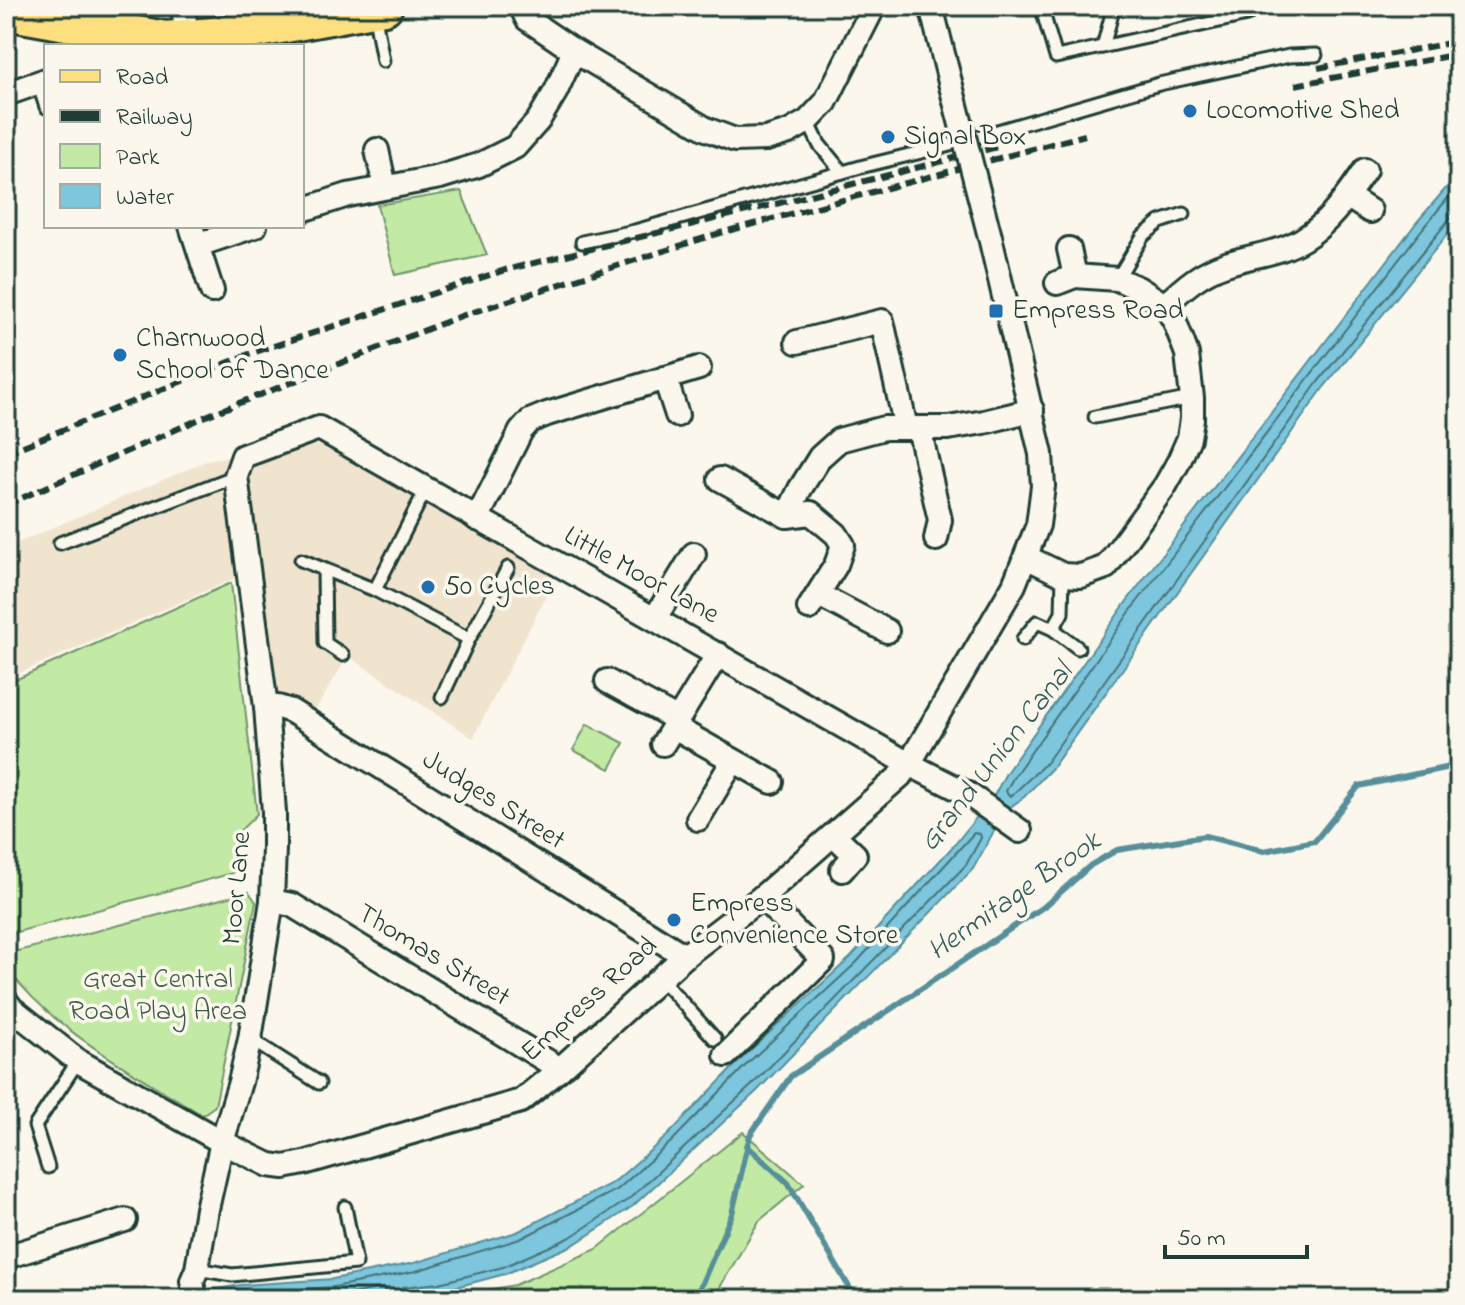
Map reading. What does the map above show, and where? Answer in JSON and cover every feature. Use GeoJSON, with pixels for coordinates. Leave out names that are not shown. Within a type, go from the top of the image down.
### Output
{"type":"FeatureCollection","features":[{"type":"Feature","properties":{"kind":"main road"},"geometry":{"type":"LineString","coordinates":[[6,11],[162,35],[225,35],[287,32],[378,7]]}},
{"type":"Feature","properties":{"kind":"street"},"geometry":{"type":"LineString","coordinates":[[521,6],[527,19],[574,51],[706,129],[735,140],[766,139],[789,132],[808,121],[825,103],[874,6]]}},
{"type":"Feature","properties":{"kind":"street","name":"Empress Road"},"geometry":{"type":"LineString","coordinates":[[8,1006],[78,1061],[222,1142],[269,1165],[284,1167],[304,1163],[521,1101],[685,956],[762,897],[900,776],[1014,585],[1038,525],[1043,486],[1041,454],[1032,410],[931,6]]}},
{"type":"Feature","properties":{"kind":"street"},"geometry":{"type":"LineString","coordinates":[[304,209],[348,195],[453,173],[479,165],[515,147],[538,121],[574,51]]}},
{"type":"Feature","properties":{"kind":"street"},"geometry":{"type":"LineString","coordinates":[[6,94],[42,82]]}},
{"type":"Feature","properties":{"kind":"street"},"geometry":{"type":"LineString","coordinates":[[377,150],[385,187]]}},
{"type":"Feature","properties":{"kind":"street"},"geometry":{"type":"LineString","coordinates":[[1165,305],[1201,274],[1285,249],[1304,239],[1323,226],[1365,170]]}},
{"type":"Feature","properties":{"kind":"street"},"geometry":{"type":"LineString","coordinates":[[1347,196],[1370,211]]}},
{"type":"Feature","properties":{"kind":"street"},"geometry":{"type":"LineString","coordinates":[[212,291],[194,236],[243,228]]}},
{"type":"Feature","properties":{"kind":"street"},"geometry":{"type":"LineString","coordinates":[[1026,557],[1063,575],[1081,576],[1106,567],[1165,486],[1189,438],[1192,419],[1187,354],[1165,305],[1117,279],[1066,279],[1069,249]]}},
{"type":"Feature","properties":{"kind":"street"},"geometry":{"type":"LineString","coordinates":[[797,342],[882,321],[940,520],[936,539]]}},
{"type":"Feature","properties":{"kind":"street"},"geometry":{"type":"LineString","coordinates":[[477,519],[521,431],[530,421],[699,368]]}},
{"type":"Feature","properties":{"kind":"street"},"geometry":{"type":"LineString","coordinates":[[665,378],[677,415]]}},
{"type":"Feature","properties":{"kind":"street"},"geometry":{"type":"LineString","coordinates":[[787,516],[820,457],[839,440],[884,428],[948,428],[1032,410]]}},
{"type":"Feature","properties":{"kind":"street","name":"Little Moor Lane"},"geometry":{"type":"LineString","coordinates":[[236,476],[243,456],[319,428],[909,764],[968,794],[1020,831]]}},
{"type":"Feature","properties":{"kind":"street","name":"Moor Lane"},"geometry":{"type":"LineString","coordinates":[[195,1283],[222,1142],[250,1039],[272,901],[274,812],[266,707],[236,476]]}},
{"type":"Feature","properties":{"kind":"street"},"geometry":{"type":"LineString","coordinates":[[720,479],[787,516],[811,513],[836,534],[843,545],[836,565],[814,602],[887,631]]}},
{"type":"Feature","properties":{"kind":"street"},"geometry":{"type":"LineString","coordinates":[[655,618],[694,554]]}},
{"type":"Feature","properties":{"kind":"street"},"geometry":{"type":"LineString","coordinates":[[672,731],[718,654]]}},
{"type":"Feature","properties":{"kind":"street"},"geometry":{"type":"LineString","coordinates":[[607,681],[672,731],[772,782]]}},
{"type":"Feature","properties":{"kind":"street","name":"Judges Street"},"geometry":{"type":"LineString","coordinates":[[266,707],[291,711],[685,956]]}},
{"type":"Feature","properties":{"kind":"street"},"geometry":{"type":"LineString","coordinates":[[698,819],[733,761]]}},
{"type":"Feature","properties":{"kind":"street"},"geometry":{"type":"LineString","coordinates":[[834,835],[855,855],[842,870]]}},
{"type":"Feature","properties":{"kind":"street"},"geometry":{"type":"LineString","coordinates":[[720,1047],[823,960],[762,897]]}},
{"type":"Feature","properties":{"kind":"street","name":"Thomas Street"},"geometry":{"type":"LineString","coordinates":[[272,901],[292,905],[560,1069]]}},
{"type":"Feature","properties":{"kind":"street"},"geometry":{"type":"LineString","coordinates":[[6,1257],[115,1229]]}},
{"type":"Feature","properties":{"kind":"lane"},"geometry":{"type":"LineString","coordinates":[[1041,6],[1056,57],[1247,15],[1247,6]]}},
{"type":"Feature","properties":{"kind":"lane"},"geometry":{"type":"LineString","coordinates":[[1103,47],[1114,6]]}},
{"type":"Feature","properties":{"kind":"lane"},"geometry":{"type":"LineString","coordinates":[[378,7],[383,61]]}},
{"type":"Feature","properties":{"kind":"lane"},"geometry":{"type":"LineString","coordinates":[[582,242],[635,231],[946,146],[1159,84],[1289,56],[1316,55]]}},
{"type":"Feature","properties":{"kind":"lane"},"geometry":{"type":"LineString","coordinates":[[808,121],[819,144],[842,172]]}},
{"type":"Feature","properties":{"kind":"lane"},"geometry":{"type":"LineString","coordinates":[[1117,279],[1143,236],[1160,222],[1184,214]]}},
{"type":"Feature","properties":{"kind":"lane"},"geometry":{"type":"LineString","coordinates":[[1095,417],[1192,398]]}},
{"type":"Feature","properties":{"kind":"lane"},"geometry":{"type":"LineString","coordinates":[[60,543],[236,476]]}},
{"type":"Feature","properties":{"kind":"lane"},"geometry":{"type":"LineString","coordinates":[[375,590],[426,489]]}},
{"type":"Feature","properties":{"kind":"lane"},"geometry":{"type":"LineString","coordinates":[[301,560],[375,590],[469,639]]}},
{"type":"Feature","properties":{"kind":"lane"},"geometry":{"type":"LineString","coordinates":[[442,697],[508,568]]}},
{"type":"Feature","properties":{"kind":"lane"},"geometry":{"type":"LineString","coordinates":[[324,570],[325,643],[343,655]]}},
{"type":"Feature","properties":{"kind":"lane"},"geometry":{"type":"LineString","coordinates":[[1053,629],[1062,613],[1063,575]]}},
{"type":"Feature","properties":{"kind":"lane"},"geometry":{"type":"LineString","coordinates":[[1023,639],[1037,622],[1053,629],[1078,648]]}},
{"type":"Feature","properties":{"kind":"lane"},"geometry":{"type":"LineString","coordinates":[[660,978],[720,1047]]}},
{"type":"Feature","properties":{"kind":"lane"},"geometry":{"type":"LineString","coordinates":[[250,1039],[319,1083]]}},
{"type":"Feature","properties":{"kind":"lane"},"geometry":{"type":"LineString","coordinates":[[48,1167],[35,1126],[78,1061]]}},
{"type":"Feature","properties":{"kind":"lane"},"geometry":{"type":"LineString","coordinates":[[195,1283],[232,1275],[356,1263],[345,1207]]}},
{"type":"Feature","properties":{"kind":"shaded area"},"geometry":{"type":"Polygon","coordinates":[[[320,445],[557,575],[473,738],[348,656],[313,714],[273,689],[260,567],[6,679],[6,548],[211,459],[320,445]]]}},
{"type":"Feature","properties":{"kind":"green space"},"geometry":{"type":"Polygon","coordinates":[[[461,191],[487,255],[395,275],[377,205],[461,191]]]}},
{"type":"Feature","properties":{"kind":"green space"},"geometry":{"type":"Polygon","coordinates":[[[231,583],[257,814],[232,839],[233,873],[6,935],[6,684],[231,583]]]}},
{"type":"Feature","properties":{"kind":"green space"},"geometry":{"type":"Polygon","coordinates":[[[587,724],[624,743],[610,769],[573,750],[587,724]]]}},
{"type":"Feature","properties":{"kind":"green space","name":"Great Central Road Play Area"},"geometry":{"type":"Polygon","coordinates":[[[249,892],[256,902],[215,1106],[202,1115],[97,1050],[48,1012],[6,967],[6,954],[249,892]]]}},
{"type":"Feature","properties":{"kind":"green space"},"geometry":{"type":"Polygon","coordinates":[[[743,1132],[804,1184],[759,1221],[713,1299],[437,1299],[515,1285],[597,1249],[743,1132]]]}},
{"type":"Feature","properties":{"kind":"water"},"geometry":{"type":"Polygon","coordinates":[[[1459,173],[1459,220],[1324,387],[1052,768],[1024,797],[1005,811],[973,869],[757,1091],[633,1206],[573,1245],[505,1274],[441,1291],[370,1299],[188,1299],[205,1291],[241,1285],[333,1279],[414,1263],[517,1232],[614,1182],[667,1136],[745,1055],[851,957],[956,843],[995,794],[1006,773],[1127,601],[1417,222],[1459,173]]]}},
{"type":"Feature","properties":{"kind":"waterway","name":"Hermitage Brook"},"geometry":{"type":"LineString","coordinates":[[695,1299],[732,1214],[750,1135],[791,1076],[1046,905],[1091,865],[1117,850],[1205,836],[1264,851],[1315,841],[1359,786],[1459,765]]}},
{"type":"Feature","properties":{"kind":"waterway"},"geometry":{"type":"LineString","coordinates":[[747,1146],[788,1183],[856,1299]]}},
{"type":"Feature","properties":{"kind":"railway"},"geometry":{"type":"LineString","coordinates":[[1318,68],[1455,42]]}},
{"type":"Feature","properties":{"kind":"railway"},"geometry":{"type":"LineString","coordinates":[[1295,85],[1459,54]]}},
{"type":"Feature","properties":{"kind":"railway"},"geometry":{"type":"LineString","coordinates":[[6,505],[211,414],[461,316],[720,233],[1085,135]]}},
{"type":"Feature","properties":{"kind":"railway"},"geometry":{"type":"LineString","coordinates":[[6,453],[249,354],[505,270],[1001,146]]}},
{"type":"Feature","properties":{"kind":"place","name":"Locomotive Shed"},"geometry":{"type":"Point","coordinates":[1190,111]}},
{"type":"Feature","properties":{"kind":"place","name":"Signal Box"},"geometry":{"type":"Point","coordinates":[888,137]}},
{"type":"Feature","properties":{"kind":"place","name":"Empress Road"},"geometry":{"type":"Point","coordinates":[996,311]}},
{"type":"Feature","properties":{"kind":"place","name":"Charnwood School of Dance"},"geometry":{"type":"Point","coordinates":[120,355]}},
{"type":"Feature","properties":{"kind":"place","name":"50 Cycles"},"geometry":{"type":"Point","coordinates":[428,587]}},
{"type":"Feature","properties":{"kind":"place","name":"Empress Convenience Store"},"geometry":{"type":"Point","coordinates":[674,920]}},
{"type":"Feature","properties":{"kind":"water label","name":"Grand Union Canal"},"geometry":{"type":"Point","coordinates":[997,758]}}]}
